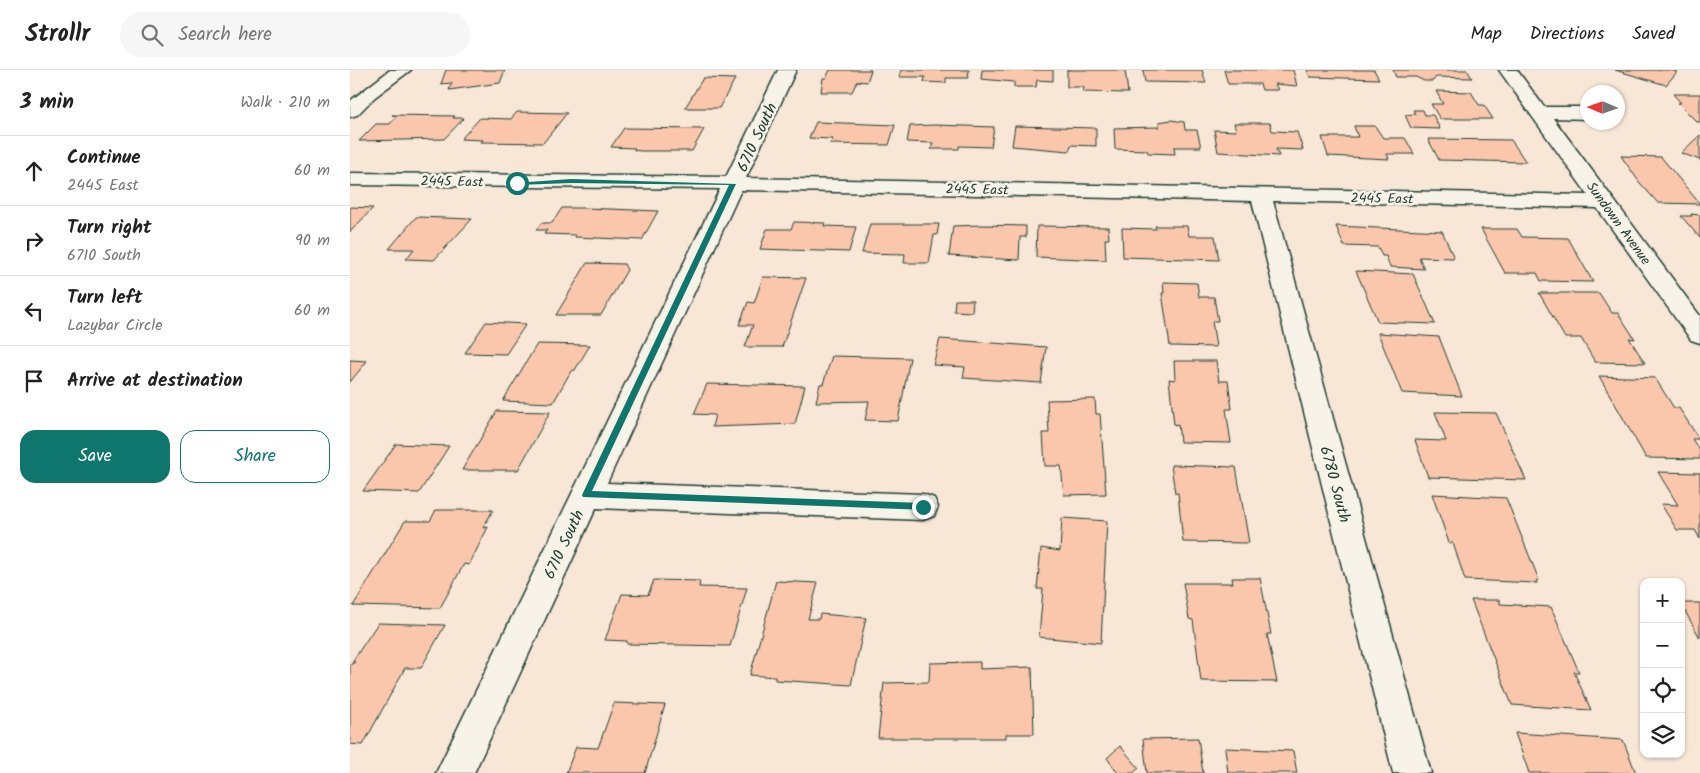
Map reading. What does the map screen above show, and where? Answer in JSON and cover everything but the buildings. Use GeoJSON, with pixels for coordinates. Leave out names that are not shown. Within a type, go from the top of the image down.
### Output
{"type":"FeatureCollection","features":[{"type":"Feature","properties":{"kind":"street"},"geometry":{"type":"LineString","coordinates":[[350,111],[369,94],[402,70]]}},
{"type":"Feature","properties":{"kind":"street","name":"6710 South"},"geometry":{"type":"LineString","coordinates":[[455,773],[787,70]]}},
{"type":"Feature","properties":{"kind":"street","name":"Sundown Avenue"},"geometry":{"type":"LineString","coordinates":[[1508,70],[1700,334]]}},
{"type":"Feature","properties":{"kind":"street"},"geometry":{"type":"LineString","coordinates":[[1539,112],[1580,113]]}},
{"type":"Feature","properties":{"kind":"street","name":"2445 East"},"geometry":{"type":"LineString","coordinates":[[350,179],[733,184],[1604,202]]}},
{"type":"Feature","properties":{"kind":"street","name":"6780 South"},"geometry":{"type":"LineString","coordinates":[[1261,195],[1412,773]]}},
{"type":"Feature","properties":{"kind":"street"},"geometry":{"type":"LineString","coordinates":[[586,495],[923,507]]}},
{"type":"Feature","properties":{"kind":"route"},"geometry":{"type":"LineString","coordinates":[[517,183],[571,181],[733,184],[586,495],[923,507]]}}]}
